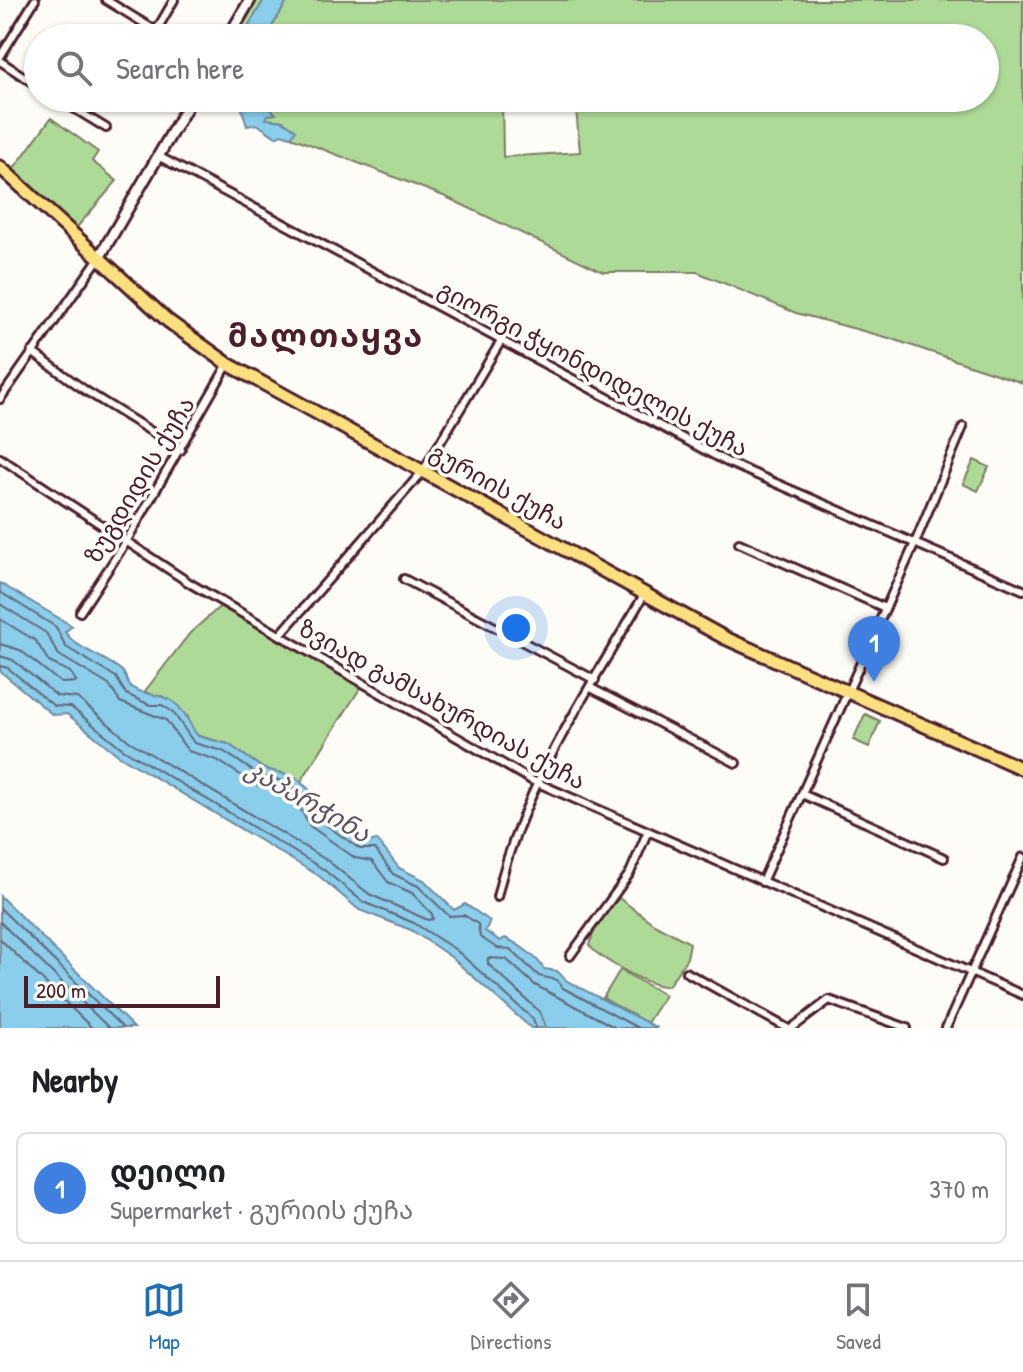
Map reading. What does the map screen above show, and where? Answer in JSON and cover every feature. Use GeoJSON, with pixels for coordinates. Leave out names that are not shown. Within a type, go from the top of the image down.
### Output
{"type":"FeatureCollection","features":[{"type":"Feature","properties":{"kind":"highway","name":"გურიის ქუჩა"},"geometry":{"type":"LineString","coordinates":[[0,167],[168,321],[228,364],[725,638],[1023,769]]}},
{"type":"Feature","properties":{"kind":"street"},"geometry":{"type":"LineString","coordinates":[[24,76],[0,59],[35,0]]}},
{"type":"Feature","properties":{"kind":"street"},"geometry":{"type":"LineString","coordinates":[[106,0],[145,24]]}},
{"type":"Feature","properties":{"kind":"street"},"geometry":{"type":"LineString","coordinates":[[160,24],[174,0]]}},
{"type":"Feature","properties":{"kind":"street"},"geometry":{"type":"LineString","coordinates":[[236,24],[250,0]]}},
{"type":"Feature","properties":{"kind":"street"},"geometry":{"type":"LineString","coordinates":[[80,112],[106,128]]}},
{"type":"Feature","properties":{"kind":"street"},"geometry":{"type":"LineString","coordinates":[[0,399],[99,258],[184,112]]}},
{"type":"Feature","properties":{"kind":"street","name":"გიორგი ჭყონდიდელის ქუჩა"},"geometry":{"type":"LineString","coordinates":[[158,156],[727,462],[1023,590]]}},
{"type":"Feature","properties":{"kind":"street"},"geometry":{"type":"LineString","coordinates":[[280,635],[423,471],[501,341]]}},
{"type":"Feature","properties":{"kind":"street"},"geometry":{"type":"LineString","coordinates":[[32,352],[181,450]]}},
{"type":"Feature","properties":{"kind":"street","name":"ზუგდიდის ქუჩა"},"geometry":{"type":"LineString","coordinates":[[80,612],[181,450],[228,364]]}},
{"type":"Feature","properties":{"kind":"street"},"geometry":{"type":"LineString","coordinates":[[762,882],[915,543],[963,427]]}},
{"type":"Feature","properties":{"kind":"street","name":"ზვიად გამსახურდიას ქუჩა"},"geometry":{"type":"LineString","coordinates":[[0,458],[126,542],[536,783],[1023,995]]}},
{"type":"Feature","properties":{"kind":"street"},"geometry":{"type":"LineString","coordinates":[[739,543],[885,608]]}},
{"type":"Feature","properties":{"kind":"street"},"geometry":{"type":"LineString","coordinates":[[404,579],[595,680]]}},
{"type":"Feature","properties":{"kind":"street"},"geometry":{"type":"LineString","coordinates":[[497,897],[505,861],[536,783],[645,593]]}},
{"type":"Feature","properties":{"kind":"street"},"geometry":{"type":"LineString","coordinates":[[591,688],[736,763]]}},
{"type":"Feature","properties":{"kind":"street"},"geometry":{"type":"LineString","coordinates":[[802,794],[944,858]]}},
{"type":"Feature","properties":{"kind":"street"},"geometry":{"type":"LineString","coordinates":[[570,956],[630,873],[647,833]]}},
{"type":"Feature","properties":{"kind":"street"},"geometry":{"type":"LineString","coordinates":[[946,1028],[1023,857]]}},
{"type":"Feature","properties":{"kind":"street"},"geometry":{"type":"LineString","coordinates":[[686,972],[790,1028],[829,1000],[907,1028]]}},
{"type":"Feature","properties":{"kind":"green space"},"geometry":{"type":"Polygon","coordinates":[[[250,0],[264,0],[250,24],[236,24],[250,0]]]}},
{"type":"Feature","properties":{"kind":"green space"},"geometry":{"type":"Polygon","coordinates":[[[288,0],[1023,0],[1023,383],[889,338],[796,313],[697,272],[603,272],[446,197],[291,137],[295,130],[283,121],[266,119],[267,115],[275,114],[273,112],[502,112],[503,157],[580,152],[576,112],[999,112],[999,24],[273,24],[288,0]]]}},
{"type":"Feature","properties":{"kind":"green space"},"geometry":{"type":"Polygon","coordinates":[[[51,118],[98,152],[92,161],[117,181],[72,233],[9,175],[51,118]]]}},
{"type":"Feature","properties":{"kind":"green space"},"geometry":{"type":"Polygon","coordinates":[[[974,460],[989,467],[978,491],[963,484],[974,460]]]}},
{"type":"Feature","properties":{"kind":"green space"},"geometry":{"type":"Polygon","coordinates":[[[224,603],[364,682],[300,783],[294,776],[264,769],[228,744],[198,736],[191,728],[188,717],[162,696],[152,697],[145,691],[190,633],[224,603]]]}},
{"type":"Feature","properties":{"kind":"green space"},"geometry":{"type":"Polygon","coordinates":[[[865,714],[880,721],[869,747],[853,740],[865,714]]]}},
{"type":"Feature","properties":{"kind":"green space"},"geometry":{"type":"Polygon","coordinates":[[[619,898],[654,924],[690,943],[687,958],[668,986],[626,971],[589,945],[599,920],[619,898]]]}},
{"type":"Feature","properties":{"kind":"green space"},"geometry":{"type":"Polygon","coordinates":[[[620,970],[665,995],[647,1023],[603,998],[620,970]]]}},
{"type":"Feature","properties":{"kind":"water"},"geometry":{"type":"Polygon","coordinates":[[[264,0],[288,0],[273,24],[250,24],[264,0]]]}},
{"type":"Feature","properties":{"kind":"water"},"geometry":{"type":"Polygon","coordinates":[[[243,112],[274,112],[276,114],[267,115],[266,119],[283,121],[296,130],[291,137],[281,134],[276,137],[257,124],[247,126],[243,112]]]}},
{"type":"Feature","properties":{"kind":"water","name":"კაპარჭინა"},"geometry":{"type":"Polygon","coordinates":[[[0,583],[72,626],[65,632],[70,638],[122,671],[131,687],[172,701],[181,709],[198,736],[228,744],[264,769],[294,776],[311,791],[321,812],[365,843],[377,840],[399,868],[424,880],[454,910],[465,904],[490,921],[485,931],[500,941],[505,938],[516,944],[544,969],[557,971],[567,981],[657,1028],[531,1028],[451,957],[411,930],[359,910],[319,876],[118,755],[67,714],[53,715],[0,671],[0,583]]]}},
{"type":"Feature","properties":{"kind":"water"},"geometry":{"type":"Polygon","coordinates":[[[0,896],[134,1028],[0,1028],[0,896]]]}},
{"type":"Feature","properties":{"kind":"place","name":"დეილი"},"geometry":{"type":"Point","coordinates":[874,682]}},
{"type":"Feature","properties":{"kind":"district","name":"მალთაყვა"},"geometry":{"type":"Point","coordinates":[326,336]}}]}
